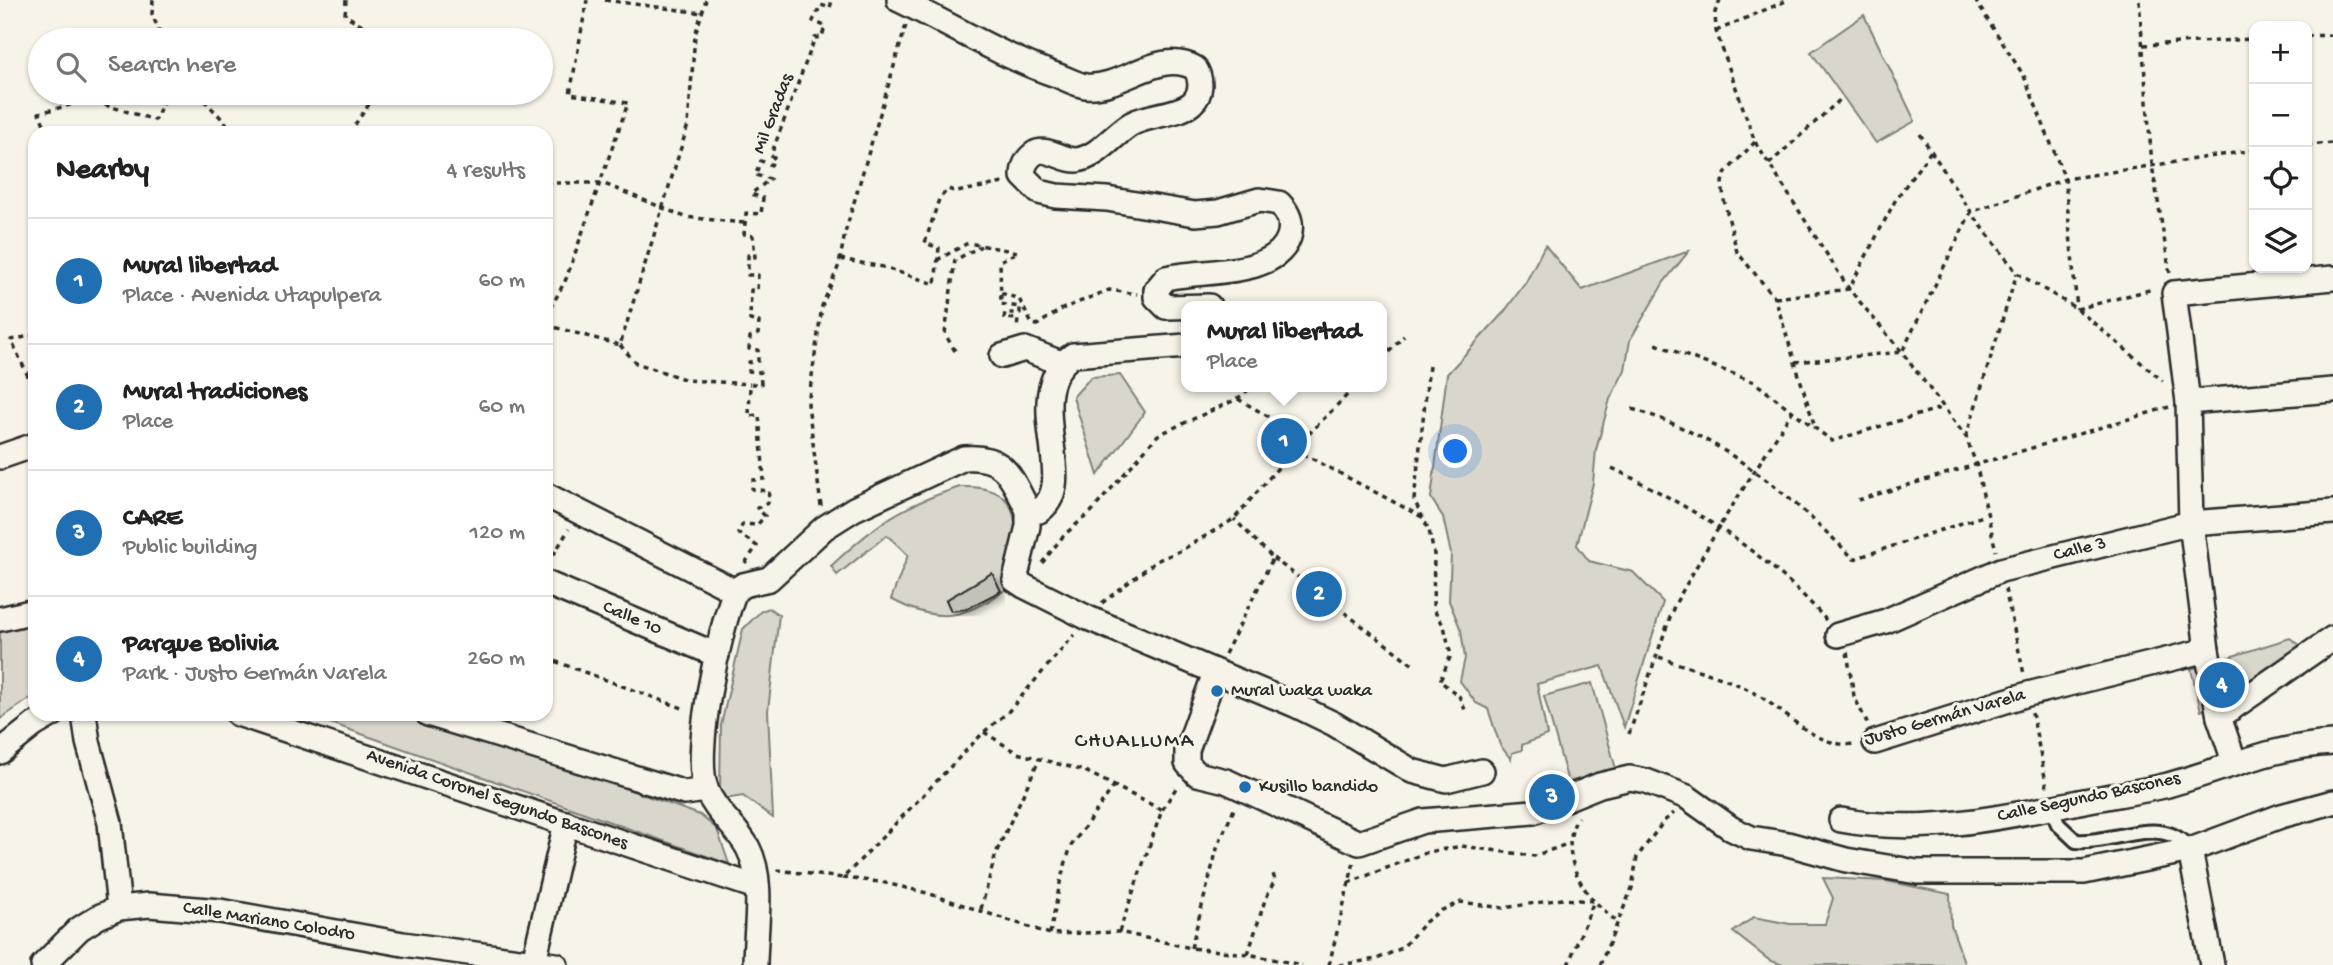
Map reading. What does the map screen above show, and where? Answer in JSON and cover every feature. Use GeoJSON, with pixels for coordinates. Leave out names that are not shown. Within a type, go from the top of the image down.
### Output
{"type":"FeatureCollection","features":[{"type":"Feature","properties":{"kind":"street"},"geometry":{"type":"LineString","coordinates":[[905,3],[1037,69],[1086,86],[1111,82],[1160,64],[1176,62],[1195,68],[1200,83],[1198,94],[1191,104],[1180,110],[1139,120],[1087,157],[1075,160],[1043,151],[1035,153],[1027,161],[1023,176],[1039,192],[1056,196],[1107,200],[1195,214],[1218,212],[1259,201],[1279,203],[1286,210],[1291,230],[1287,243],[1276,256],[1261,265],[1166,278],[1156,290],[1156,297],[1166,307],[1181,307]]}},
{"type":"Feature","properties":{"kind":"street"},"geometry":{"type":"LineString","coordinates":[[2234,761],[2219,717],[2207,650],[2191,523],[2188,402],[2173,289],[2333,278]]}},
{"type":"Feature","properties":{"kind":"street"},"geometry":{"type":"LineString","coordinates":[[1012,343],[1061,363]]}},
{"type":"Feature","properties":{"kind":"street"},"geometry":{"type":"LineString","coordinates":[[1028,510],[1039,511],[1053,495],[1049,395],[1053,376],[1061,363],[1073,355],[1181,346]]}},
{"type":"Feature","properties":{"kind":"street"},"geometry":{"type":"LineString","coordinates":[[2188,402],[2333,390]]}},
{"type":"Feature","properties":{"kind":"street"},"geometry":{"type":"LineString","coordinates":[[0,457],[28,447]]}},
{"type":"Feature","properties":{"kind":"street"},"geometry":{"type":"LineString","coordinates":[[755,965],[755,877],[749,849],[706,790],[703,755],[706,717],[717,655],[735,591],[743,585],[775,575],[824,528],[898,487],[964,458],[981,457],[1002,466],[1028,510],[1028,526],[1015,580],[1024,586],[1088,618],[1334,724],[1388,758],[1432,778],[1446,780],[1482,771]]}},
{"type":"Feature","properties":{"kind":"street"},"geometry":{"type":"LineString","coordinates":[[553,499],[735,591]]}},
{"type":"Feature","properties":{"kind":"street","name":"Calle 3"},"geometry":{"type":"LineString","coordinates":[[1838,635],[1886,621],[2001,570],[2191,523],[2333,512]]}},
{"type":"Feature","properties":{"kind":"street","name":"Calle 10"},"geometry":{"type":"LineString","coordinates":[[553,586],[717,655]]}},
{"type":"Feature","properties":{"kind":"street"},"geometry":{"type":"LineString","coordinates":[[0,619],[28,613]]}},
{"type":"Feature","properties":{"kind":"street"},"geometry":{"type":"LineString","coordinates":[[2219,717],[2327,647]]}},
{"type":"Feature","properties":{"kind":"street","name":"Justo Germán Varela"},"geometry":{"type":"LineString","coordinates":[[1875,742],[2028,694],[2207,650]]}},
{"type":"Feature","properties":{"kind":"street"},"geometry":{"type":"LineString","coordinates":[[1215,673],[1187,750],[1190,767],[1198,774],[1226,781],[1359,843],[1423,821],[1533,812],[1600,785],[1630,778],[1646,780],[1688,797],[1732,830],[1751,838],[1788,844],[1846,860],[1917,872],[2084,872],[2190,850],[2281,817],[2333,802]]}},
{"type":"Feature","properties":{"kind":"street"},"geometry":{"type":"LineString","coordinates":[[0,752],[41,721]]}},
{"type":"Feature","properties":{"kind":"street"},"geometry":{"type":"LineString","coordinates":[[85,721],[110,823],[119,908]]}},
{"type":"Feature","properties":{"kind":"street","name":"Avenida Coronel Segundo Bascones"},"geometry":{"type":"LineString","coordinates":[[259,721],[566,823],[755,877]]}},
{"type":"Feature","properties":{"kind":"street"},"geometry":{"type":"LineString","coordinates":[[451,721],[685,793],[706,790]]}},
{"type":"Feature","properties":{"kind":"street","name":"Calle Segundo Bascones"},"geometry":{"type":"LineString","coordinates":[[1841,820],[1881,827],[1946,824],[2051,808],[2168,785],[2234,761],[2300,744],[2333,743]]}},
{"type":"Feature","properties":{"kind":"street"},"geometry":{"type":"LineString","coordinates":[[545,963],[566,823]]}},
{"type":"Feature","properties":{"kind":"street"},"geometry":{"type":"LineString","coordinates":[[2190,850],[2212,965]]}},
{"type":"Feature","properties":{"kind":"street","name":"Calle Mariano Colodro"},"geometry":{"type":"LineString","coordinates":[[43,965],[79,929],[119,908],[149,905],[220,911],[403,944],[545,963]]}},
{"type":"Feature","properties":{"kind":"lane"},"geometry":{"type":"LineString","coordinates":[[2051,808],[2058,824],[2076,841],[2130,832],[2152,832],[2178,838],[2190,850]]}},
{"type":"Feature","properties":{"kind":"path"},"geometry":{"type":"LineString","coordinates":[[153,0],[152,14],[158,28]]}},
{"type":"Feature","properties":{"kind":"path"},"geometry":{"type":"LineString","coordinates":[[345,0],[345,15],[367,28]]}},
{"type":"Feature","properties":{"kind":"path"},"geometry":{"type":"LineString","coordinates":[[553,304],[566,279],[602,183],[628,103],[570,94],[587,0]]}},
{"type":"Feature","properties":{"kind":"path"},"geometry":{"type":"LineString","coordinates":[[605,0],[702,13]]}},
{"type":"Feature","properties":{"kind":"path"},"geometry":{"type":"LineString","coordinates":[[620,345],[688,125],[695,35],[706,0]]}},
{"type":"Feature","properties":{"kind":"path","name":"Mil Gradas"},"geometry":{"type":"LineString","coordinates":[[744,223],[746,213],[761,214],[763,198],[751,194],[770,179],[755,175],[761,161],[771,165],[775,159],[771,155],[815,38],[821,37],[825,26],[813,21],[821,5],[830,8],[832,0]]}},
{"type":"Feature","properties":{"kind":"path"},"geometry":{"type":"LineString","coordinates":[[1720,0],[1715,12],[1716,31],[1755,142],[1849,289],[1902,352],[1966,438],[1976,464],[2001,570],[2051,808]]}},
{"type":"Feature","properties":{"kind":"path"},"geometry":{"type":"LineString","coordinates":[[1716,31],[1788,0]]}},
{"type":"Feature","properties":{"kind":"path"},"geometry":{"type":"LineString","coordinates":[[1975,0],[2024,76],[2065,179],[2077,309]]}},
{"type":"Feature","properties":{"kind":"path"},"geometry":{"type":"LineString","coordinates":[[2077,309],[2173,289],[2152,165],[2139,0]]}},
{"type":"Feature","properties":{"kind":"path"},"geometry":{"type":"LineString","coordinates":[[824,528],[808,404],[822,306],[840,259],[905,3]]}},
{"type":"Feature","properties":{"kind":"path"},"geometry":{"type":"LineString","coordinates":[[2312,36],[2333,35]]}},
{"type":"Feature","properties":{"kind":"path"},"geometry":{"type":"LineString","coordinates":[[2143,45],[2249,39]]}},
{"type":"Feature","properties":{"kind":"path"},"geometry":{"type":"LineString","coordinates":[[1769,164],[1843,97]]}},
{"type":"Feature","properties":{"kind":"path"},"geometry":{"type":"LineString","coordinates":[[45,126],[39,113],[70,105]]}},
{"type":"Feature","properties":{"kind":"path"},"geometry":{"type":"LineString","coordinates":[[106,105],[155,120],[162,105]]}},
{"type":"Feature","properties":{"kind":"path"},"geometry":{"type":"LineString","coordinates":[[209,105],[227,126]]}},
{"type":"Feature","properties":{"kind":"path"},"geometry":{"type":"LineString","coordinates":[[354,126],[369,105]]}},
{"type":"Feature","properties":{"kind":"path"},"geometry":{"type":"LineString","coordinates":[[1920,134],[1971,212],[2017,273],[2077,309],[2188,402]]}},
{"type":"Feature","properties":{"kind":"path"},"geometry":{"type":"LineString","coordinates":[[1755,142],[1726,172],[1722,182],[1724,200],[1737,252],[1775,298],[1815,428]]}},
{"type":"Feature","properties":{"kind":"path"},"geometry":{"type":"LineString","coordinates":[[2312,145],[2333,143]]}},
{"type":"Feature","properties":{"kind":"path"},"geometry":{"type":"LineString","coordinates":[[1849,289],[1896,199],[1931,151]]}},
{"type":"Feature","properties":{"kind":"path"},"geometry":{"type":"LineString","coordinates":[[1902,352],[1971,212],[2065,179],[2249,151]]}},
{"type":"Feature","properties":{"kind":"path"},"geometry":{"type":"LineString","coordinates":[[840,259],[883,267],[935,284],[935,260],[939,248],[925,243],[939,199],[948,189],[957,192],[1023,176]]}},
{"type":"Feature","properties":{"kind":"path"},"geometry":{"type":"LineString","coordinates":[[553,183],[602,183],[685,217],[744,223],[744,234],[754,236],[755,257],[748,255],[748,275],[758,275],[757,290],[751,290],[750,320],[759,322],[758,334],[750,337],[749,349],[758,350],[758,361],[749,362],[749,371],[760,372],[761,384],[687,380],[636,363],[620,345],[553,327]]}},
{"type":"Feature","properties":{"kind":"path"},"geometry":{"type":"LineString","coordinates":[[935,260],[968,243],[1018,252],[1000,261],[1001,304],[1020,307],[1020,313],[1005,313],[1004,318],[1018,319],[1018,330],[1012,343]]}},
{"type":"Feature","properties":{"kind":"path"},"geometry":{"type":"LineString","coordinates":[[955,351],[945,334],[955,260],[983,245]]}},
{"type":"Feature","properties":{"kind":"path"},"geometry":{"type":"LineString","coordinates":[[1966,438],[2017,273]]}},
{"type":"Feature","properties":{"kind":"path"},"geometry":{"type":"LineString","coordinates":[[1775,298],[1849,289]]}},
{"type":"Feature","properties":{"kind":"path"},"geometry":{"type":"LineString","coordinates":[[1001,293],[1010,293],[1019,299],[1032,324],[1037,326],[1062,309],[1109,290],[1156,297]]}},
{"type":"Feature","properties":{"kind":"path"},"geometry":{"type":"LineString","coordinates":[[28,336],[10,340],[28,377]]}},
{"type":"Feature","properties":{"kind":"path"},"geometry":{"type":"LineString","coordinates":[[1387,354],[1404,336]]}},
{"type":"Feature","properties":{"kind":"path"},"geometry":{"type":"LineString","coordinates":[[1656,344],[1754,382],[1832,441],[1944,407]]}},
{"type":"Feature","properties":{"kind":"path"},"geometry":{"type":"LineString","coordinates":[[1795,362],[1902,352]]}},
{"type":"Feature","properties":{"kind":"path"},"geometry":{"type":"LineString","coordinates":[[1429,366],[1414,500],[1429,530],[1434,554],[1433,609],[1444,626],[1451,655],[1440,681],[1459,696],[1466,712]]}},
{"type":"Feature","properties":{"kind":"path"},"geometry":{"type":"LineString","coordinates":[[735,591],[738,572],[757,546],[738,533],[743,524],[757,525],[765,516],[757,508],[768,503],[769,491],[752,489],[753,480],[764,479],[758,415],[749,415],[750,384]]}},
{"type":"Feature","properties":{"kind":"path"},"geometry":{"type":"LineString","coordinates":[[1024,586],[1064,535],[1091,512],[1158,435],[1237,399],[1246,392]]}},
{"type":"Feature","properties":{"kind":"path"},"geometry":{"type":"LineString","coordinates":[[843,878],[984,732],[1008,712],[1088,618],[1133,576],[1234,519],[1294,449],[1350,392]]}},
{"type":"Feature","properties":{"kind":"path"},"geometry":{"type":"LineString","coordinates":[[1237,399],[1306,438]]}},
{"type":"Feature","properties":{"kind":"path"},"geometry":{"type":"LineString","coordinates":[[1858,500],[2135,415],[2188,402]]}},
{"type":"Feature","properties":{"kind":"path"},"geometry":{"type":"LineString","coordinates":[[1632,409],[1688,429],[1757,470],[1854,559],[1986,515]]}},
{"type":"Feature","properties":{"kind":"path"},"geometry":{"type":"LineString","coordinates":[[1629,734],[1674,606],[1719,527],[1793,410]]}},
{"type":"Feature","properties":{"kind":"path"},"geometry":{"type":"LineString","coordinates":[[1294,449],[1423,517]]}},
{"type":"Feature","properties":{"kind":"path"},"geometry":{"type":"LineString","coordinates":[[1612,468],[1674,498],[1719,527],[1809,600],[1838,635],[1849,658],[1854,696],[1875,742]]}},
{"type":"Feature","properties":{"kind":"path"},"geometry":{"type":"LineString","coordinates":[[553,555],[579,512]]}},
{"type":"Feature","properties":{"kind":"path"},"geometry":{"type":"LineString","coordinates":[[1234,519],[1273,558],[1416,667]]}},
{"type":"Feature","properties":{"kind":"path"},"geometry":{"type":"LineString","coordinates":[[1215,673],[1273,558]]}},
{"type":"Feature","properties":{"kind":"path","name":"Justo Germán Varela"},"geometry":{"type":"LineString","coordinates":[[1658,657],[1751,691],[1812,734],[1844,746],[1875,742]]}},
{"type":"Feature","properties":{"kind":"path"},"geometry":{"type":"LineString","coordinates":[[553,661],[706,717]]}},
{"type":"Feature","properties":{"kind":"path"},"geometry":{"type":"LineString","coordinates":[[984,732],[1017,753],[1085,771],[1163,810]]}},
{"type":"Feature","properties":{"kind":"path"},"geometry":{"type":"LineString","coordinates":[[981,909],[996,853],[1040,760]]}},
{"type":"Feature","properties":{"kind":"path"},"geometry":{"type":"LineString","coordinates":[[1119,932],[1163,810],[1190,767]]}},
{"type":"Feature","properties":{"kind":"path"},"geometry":{"type":"LineString","coordinates":[[1600,785],[1572,828],[1570,843],[1576,881],[1618,923]]}},
{"type":"Feature","properties":{"kind":"path"},"geometry":{"type":"LineString","coordinates":[[1050,934],[1061,878],[1071,846],[1114,786]]}},
{"type":"Feature","properties":{"kind":"path"},"geometry":{"type":"LineString","coordinates":[[1191,948],[1218,845],[1243,789]]}},
{"type":"Feature","properties":{"kind":"path"},"geometry":{"type":"LineString","coordinates":[[1600,965],[1632,888],[1637,858],[1664,821],[1688,797]]}},
{"type":"Feature","properties":{"kind":"path"},"geometry":{"type":"LineString","coordinates":[[1329,965],[1359,843]]}},
{"type":"Feature","properties":{"kind":"path"},"geometry":{"type":"LineString","coordinates":[[1348,883],[1440,850],[1462,846],[1534,856],[1570,843]]}},
{"type":"Feature","properties":{"kind":"path"},"geometry":{"type":"LineString","coordinates":[[1248,954],[1265,900],[1275,880],[1273,874]]}},
{"type":"Feature","properties":{"kind":"path"},"geometry":{"type":"LineString","coordinates":[[755,877],[843,878],[881,882],[981,909],[1015,924],[1050,934],[1119,932],[1191,948],[1248,954],[1302,965]]}},
{"type":"Feature","properties":{"kind":"path"},"geometry":{"type":"LineString","coordinates":[[1339,965],[1377,959],[1402,948],[1432,917],[1461,902],[1503,908],[1562,899],[1594,901]]}},
{"type":"Feature","properties":{"kind":"path"},"geometry":{"type":"LineString","coordinates":[[1568,965],[1594,901]]}},
{"type":"Feature","properties":{"kind":"shaded area"},"geometry":{"type":"Polygon","coordinates":[[[1864,15],[1915,121],[1876,143],[1811,52],[1864,15]]]}},
{"type":"Feature","properties":{"kind":"shaded area"},"geometry":{"type":"Polygon","coordinates":[[[1545,245],[1582,290],[1689,251],[1664,282],[1630,340],[1625,370],[1610,399],[1596,450],[1593,483],[1577,545],[1589,561],[1633,572],[1663,602],[1624,727],[1602,666],[1537,684],[1547,735],[1522,745],[1522,750],[1512,753],[1511,759],[1500,745],[1488,709],[1476,703],[1460,681],[1465,658],[1461,630],[1449,601],[1451,554],[1443,517],[1431,498],[1447,374],[1504,312],[1526,282],[1545,245]]]}},
{"type":"Feature","properties":{"kind":"shaded area"},"geometry":{"type":"Polygon","coordinates":[[[1120,375],[1145,412],[1098,475],[1073,397],[1091,377],[1120,375]]]}},
{"type":"Feature","properties":{"kind":"shaded area"},"geometry":{"type":"Polygon","coordinates":[[[960,487],[983,488],[999,494],[1009,503],[1014,515],[1012,585],[996,596],[967,611],[939,615],[908,608],[891,599],[908,555],[887,535],[837,575],[831,566],[890,518],[921,501],[960,487]]]}},
{"type":"Feature","properties":{"kind":"shaded area"},"geometry":{"type":"Polygon","coordinates":[[[769,608],[779,615],[768,711],[773,818],[743,796],[725,799],[720,789],[721,725],[743,629],[761,611],[769,608]]]}},
{"type":"Feature","properties":{"kind":"shaded area"},"geometry":{"type":"Polygon","coordinates":[[[0,613],[16,626],[28,625],[28,700],[0,719],[0,613]]]}},
{"type":"Feature","properties":{"kind":"shaded area"},"geometry":{"type":"Polygon","coordinates":[[[2290,638],[2301,646],[2230,700],[2201,711],[2191,669],[2290,638]]]}},
{"type":"Feature","properties":{"kind":"shaded area"},"geometry":{"type":"Polygon","coordinates":[[[1592,683],[1616,769],[1568,782],[1544,696],[1592,683]]]}},
{"type":"Feature","properties":{"kind":"shaded area"},"geometry":{"type":"Polygon","coordinates":[[[325,721],[437,721],[700,815],[717,829],[729,864],[325,721]]]}},
{"type":"Feature","properties":{"kind":"shaded area"},"geometry":{"type":"Polygon","coordinates":[[[1823,878],[1886,881],[1950,894],[1951,925],[1965,965],[1783,965],[1769,960],[1733,932],[1754,917],[1790,924],[1825,924],[1833,898],[1823,878]]]}},
{"type":"Feature","properties":{"kind":"building"},"geometry":{"type":"Polygon","coordinates":[[[992,573],[1001,591],[966,609],[951,611],[946,600],[992,573]]]}},
{"type":"Feature","properties":{"kind":"place","name":"Mural libertad"},"geometry":{"type":"Point","coordinates":[1284,441]}},
{"type":"Feature","properties":{"kind":"place","name":"Mural tradiciones"},"geometry":{"type":"Point","coordinates":[1319,594]}},
{"type":"Feature","properties":{"kind":"place","name":"Parque Bolivia"},"geometry":{"type":"Point","coordinates":[2222,685]}},
{"type":"Feature","properties":{"kind":"place","name":"Mural waka waka"},"geometry":{"type":"Point","coordinates":[1217,691]}},
{"type":"Feature","properties":{"kind":"place","name":"Kusillo bandido"},"geometry":{"type":"Point","coordinates":[1245,787]}},
{"type":"Feature","properties":{"kind":"place","name":"CARE"},"geometry":{"type":"Point","coordinates":[1552,797]}},
{"type":"Feature","properties":{"kind":"district","name":"CHUALLUMA"},"geometry":{"type":"Point","coordinates":[1135,742]}}]}
